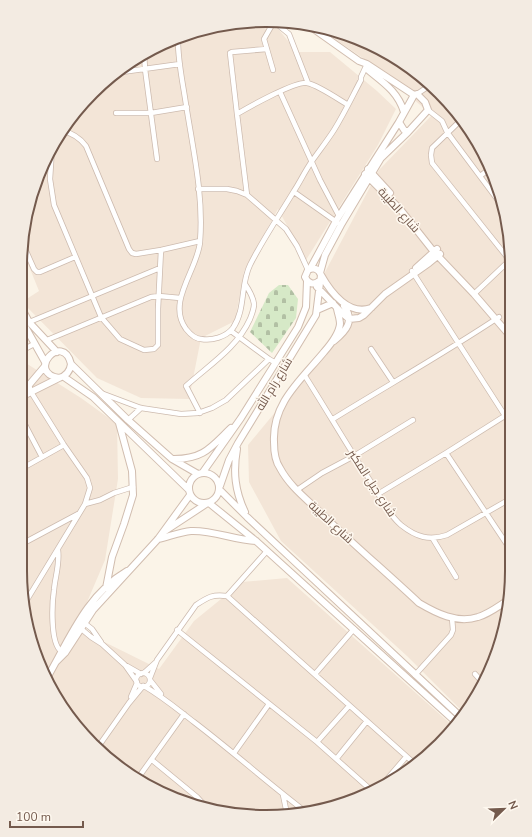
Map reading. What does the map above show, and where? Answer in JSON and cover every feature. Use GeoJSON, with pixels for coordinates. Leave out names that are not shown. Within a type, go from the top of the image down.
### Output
{"type":"FeatureCollection","features":[{"type":"Feature","properties":{"kind":"street"},"geometry":{"type":"LineString","coordinates":[[270,27],[264,37],[273,70]]}},
{"type":"Feature","properties":{"kind":"street"},"geometry":{"type":"LineString","coordinates":[[282,28],[289,34],[308,83]]}},
{"type":"Feature","properties":{"kind":"street"},"geometry":{"type":"LineString","coordinates":[[320,33],[369,68],[424,100],[428,110],[442,121],[448,132],[494,195]]}},
{"type":"Feature","properties":{"kind":"street"},"geometry":{"type":"LineString","coordinates":[[178,44],[201,211],[199,252],[180,298],[182,322],[187,331],[196,338],[202,340],[215,339],[231,331],[235,325],[241,310],[249,266],[312,162],[333,131],[361,80],[361,77],[369,68]]}},
{"type":"Feature","properties":{"kind":"street"},"geometry":{"type":"LineString","coordinates":[[247,195],[230,53],[267,49]]}},
{"type":"Feature","properties":{"kind":"street"},"geometry":{"type":"LineString","coordinates":[[144,60],[156,159]]}},
{"type":"Feature","properties":{"kind":"street"},"geometry":{"type":"LineString","coordinates":[[127,71],[180,64]]}},
{"type":"Feature","properties":{"kind":"street"},"geometry":{"type":"LineString","coordinates":[[369,68],[396,94],[404,112]]}},
{"type":"Feature","properties":{"kind":"street"},"geometry":{"type":"LineString","coordinates":[[237,114],[303,82],[317,87],[348,105]]}},
{"type":"Feature","properties":{"kind":"street"},"geometry":{"type":"LineString","coordinates":[[415,94],[426,88]]}},
{"type":"Feature","properties":{"kind":"street"},"geometry":{"type":"LineString","coordinates":[[280,92],[338,220]]}},
{"type":"Feature","properties":{"kind":"street","name":"شارع رام الله"},"geometry":{"type":"LineString","coordinates":[[200,473],[241,418],[293,337],[303,318],[306,307],[307,281],[305,277],[309,269],[415,94]]}},
{"type":"Feature","properties":{"kind":"street"},"geometry":{"type":"LineString","coordinates":[[116,113],[151,113],[186,107]]}},
{"type":"Feature","properties":{"kind":"street","name":"شارع رام الله"},"geometry":{"type":"LineString","coordinates":[[368,173],[385,153],[408,132],[428,110]]}},
{"type":"Feature","properties":{"kind":"street"},"geometry":{"type":"LineString","coordinates":[[399,122],[404,130],[408,132]]}},
{"type":"Feature","properties":{"kind":"street"},"geometry":{"type":"LineString","coordinates":[[458,123],[432,148],[432,163],[504,252]]}},
{"type":"Feature","properties":{"kind":"street"},"geometry":{"type":"LineString","coordinates":[[67,132],[74,134],[82,140],[86,146],[130,251],[136,254],[200,241]]}},
{"type":"Feature","properties":{"kind":"street"},"geometry":{"type":"LineString","coordinates":[[51,162],[50,179],[52,196],[58,215],[101,317],[120,339],[144,350],[154,349],[158,345],[161,250]]}},
{"type":"Feature","properties":{"kind":"street"},"geometry":{"type":"LineString","coordinates":[[480,176],[485,172]]}},
{"type":"Feature","properties":{"kind":"street","name":"شارع الطيبة"},"geometry":{"type":"LineString","coordinates":[[368,173],[400,209],[428,244],[438,252],[446,264],[475,293]]}},
{"type":"Feature","properties":{"kind":"street","name":"شارع الطيبة"},"geometry":{"type":"LineString","coordinates":[[368,173],[505,325]]}},
{"type":"Feature","properties":{"kind":"street"},"geometry":{"type":"LineString","coordinates":[[198,189],[227,189],[247,195],[286,229],[309,269],[316,269],[318,278],[327,285],[348,311],[349,319]]}},
{"type":"Feature","properties":{"kind":"street"},"geometry":{"type":"LineString","coordinates":[[294,192],[338,220]]}},
{"type":"Feature","properties":{"kind":"street","name":"شارع رام الله"},"geometry":{"type":"LineString","coordinates":[[220,488],[229,460],[238,443],[312,321],[317,310],[319,289],[318,278],[338,220]]}},
{"type":"Feature","properties":{"kind":"street"},"geometry":{"type":"LineString","coordinates":[[428,244],[428,261]]}},
{"type":"Feature","properties":{"kind":"street"},"geometry":{"type":"LineString","coordinates":[[319,289],[349,319],[356,319],[364,316],[385,294],[438,252]]}},
{"type":"Feature","properties":{"kind":"street"},"geometry":{"type":"LineString","coordinates":[[28,254],[37,272],[75,257]]}},
{"type":"Feature","properties":{"kind":"street"},"geometry":{"type":"LineString","coordinates":[[428,261],[446,264]]}},
{"type":"Feature","properties":{"kind":"street"},"geometry":{"type":"LineString","coordinates":[[475,293],[505,266]]}},
{"type":"Feature","properties":{"kind":"street"},"geometry":{"type":"LineString","coordinates":[[27,322],[160,268]]}},
{"type":"Feature","properties":{"kind":"street"},"geometry":{"type":"LineString","coordinates":[[378,494],[505,416],[459,344],[411,274]]}},
{"type":"Feature","properties":{"kind":"street"},"geometry":{"type":"LineString","coordinates":[[307,281],[318,278]]}},
{"type":"Feature","properties":{"kind":"street"},"geometry":{"type":"LineString","coordinates":[[200,413],[186,386],[218,359],[240,337],[248,324],[254,308],[253,297],[245,284]]}},
{"type":"Feature","properties":{"kind":"street"},"geometry":{"type":"LineString","coordinates":[[47,340],[151,297],[159,296],[180,298]]}},
{"type":"Feature","properties":{"kind":"street"},"geometry":{"type":"LineString","coordinates":[[340,300],[355,310],[365,310],[373,307]]}},
{"type":"Feature","properties":{"kind":"street"},"geometry":{"type":"LineString","coordinates":[[317,310],[335,306]]}},
{"type":"Feature","properties":{"kind":"street","name":"شارع الطيبة"},"geometry":{"type":"LineString","coordinates":[[335,306],[340,324],[339,330],[331,343],[305,376],[285,398],[274,424],[275,453],[279,467],[288,481],[297,490],[419,603],[434,612],[452,618],[463,619],[478,617],[503,603]]}},
{"type":"Feature","properties":{"kind":"street"},"geometry":{"type":"LineString","coordinates":[[333,419],[459,344],[498,318]]}},
{"type":"Feature","properties":{"kind":"street","name":"شارع الطيبة"},"geometry":{"type":"LineString","coordinates":[[498,318],[505,328]]}},
{"type":"Feature","properties":{"kind":"street","name":"شارع الطيبة"},"geometry":{"type":"LineString","coordinates":[[331,343],[343,334],[349,323],[349,319]]}},
{"type":"Feature","properties":{"kind":"street"},"geometry":{"type":"LineString","coordinates":[[27,325],[47,340],[57,352],[67,355],[71,364],[128,420],[172,459],[200,473]]}},
{"type":"Feature","properties":{"kind":"street"},"geometry":{"type":"LineString","coordinates":[[27,328],[50,374],[61,377],[93,397],[189,492],[197,502],[207,503],[256,541],[453,720]]}},
{"type":"Feature","properties":{"kind":"street"},"geometry":{"type":"LineString","coordinates":[[231,331],[268,359],[276,362]]}},
{"type":"Feature","properties":{"kind":"street"},"geometry":{"type":"LineString","coordinates":[[27,348],[34,344]]}},
{"type":"Feature","properties":{"kind":"street"},"geometry":{"type":"LineString","coordinates":[[371,349],[393,382]]}},
{"type":"Feature","properties":{"kind":"street"},"geometry":{"type":"LineString","coordinates":[[29,597],[85,504],[90,488],[89,482],[31,392],[29,385],[50,355],[57,352]]}},
{"type":"Feature","properties":{"kind":"street"},"geometry":{"type":"LineString","coordinates":[[100,392],[140,408],[181,414],[200,413],[226,400],[268,359]]}},
{"type":"Feature","properties":{"kind":"street"},"geometry":{"type":"LineString","coordinates":[[27,394],[61,377],[69,371],[71,364]]}},
{"type":"Feature","properties":{"kind":"street","name":"شارع جبل المكبر"},"geometry":{"type":"LineString","coordinates":[[305,376],[394,518],[401,525],[417,534],[433,539]]}},
{"type":"Feature","properties":{"kind":"street"},"geometry":{"type":"LineString","coordinates":[[128,420],[140,408]]}},
{"type":"Feature","properties":{"kind":"street"},"geometry":{"type":"LineString","coordinates":[[172,459],[188,458],[202,454],[209,450],[241,418]]}},
{"type":"Feature","properties":{"kind":"street"},"geometry":{"type":"LineString","coordinates":[[297,490],[322,473],[354,456],[413,420]]}},
{"type":"Feature","properties":{"kind":"street"},"geometry":{"type":"LineString","coordinates":[[106,588],[112,557],[133,495],[131,464],[119,423]]}},
{"type":"Feature","properties":{"kind":"street"},"geometry":{"type":"LineString","coordinates":[[27,428],[42,457]]}},
{"type":"Feature","properties":{"kind":"street"},"geometry":{"type":"LineString","coordinates":[[238,443],[234,464],[235,480],[239,500],[247,517]]}},
{"type":"Feature","properties":{"kind":"street"},"geometry":{"type":"LineString","coordinates":[[27,466],[64,445]]}},
{"type":"Feature","properties":{"kind":"street"},"geometry":{"type":"LineString","coordinates":[[446,453],[505,541]]}},
{"type":"Feature","properties":{"kind":"street"},"geometry":{"type":"LineString","coordinates":[[56,662],[65,653],[80,624],[122,580],[130,569],[164,532],[189,492],[191,480],[200,473],[207,472],[214,476],[220,488],[247,517],[458,714]]}},
{"type":"Feature","properties":{"kind":"street"},"geometry":{"type":"LineString","coordinates":[[85,504],[100,500],[114,493],[133,487]]}},
{"type":"Feature","properties":{"kind":"street"},"geometry":{"type":"LineString","coordinates":[[164,532],[216,497],[220,488]]}},
{"type":"Feature","properties":{"kind":"street"},"geometry":{"type":"LineString","coordinates":[[456,577],[433,539],[447,535],[505,502]]}},
{"type":"Feature","properties":{"kind":"street"},"geometry":{"type":"LineString","coordinates":[[27,541],[79,514]]}},
{"type":"Feature","properties":{"kind":"street"},"geometry":{"type":"LineString","coordinates":[[158,539],[190,531],[206,532],[242,540],[256,541]]}},
{"type":"Feature","properties":{"kind":"street"},"geometry":{"type":"LineString","coordinates":[[58,550],[59,561],[52,601],[55,642],[61,650]]}},
{"type":"Feature","properties":{"kind":"street"},"geometry":{"type":"LineString","coordinates":[[228,596],[267,551]]}},
{"type":"Feature","properties":{"kind":"street"},"geometry":{"type":"LineString","coordinates":[[50,673],[61,650],[106,588],[118,576],[130,569]]}},
{"type":"Feature","properties":{"kind":"street"},"geometry":{"type":"LineString","coordinates":[[100,743],[129,703],[144,686],[148,684],[157,660],[196,605],[216,595],[228,596],[411,761]]}},
{"type":"Feature","properties":{"kind":"street"},"geometry":{"type":"LineString","coordinates":[[415,674],[451,634],[453,630],[452,618]]}},
{"type":"Feature","properties":{"kind":"street"},"geometry":{"type":"LineString","coordinates":[[80,624],[91,637],[102,644],[126,665],[146,674],[162,696]]}},
{"type":"Feature","properties":{"kind":"street"},"geometry":{"type":"LineString","coordinates":[[315,674],[354,629]]}},
{"type":"Feature","properties":{"kind":"street"},"geometry":{"type":"LineString","coordinates":[[177,630],[317,742],[368,787]]}},
{"type":"Feature","properties":{"kind":"street"},"geometry":{"type":"LineString","coordinates":[[129,703],[137,682],[137,677],[157,660]]}},
{"type":"Feature","properties":{"kind":"street"},"geometry":{"type":"LineString","coordinates":[[126,665],[137,682],[162,696],[300,807]]}},
{"type":"Feature","properties":{"kind":"street"},"geometry":{"type":"LineString","coordinates":[[475,674],[479,679]]}},
{"type":"Feature","properties":{"kind":"street"},"geometry":{"type":"LineString","coordinates":[[234,753],[269,704]]}},
{"type":"Feature","properties":{"kind":"street"},"geometry":{"type":"LineString","coordinates":[[317,742],[349,706]]}},
{"type":"Feature","properties":{"kind":"street"},"geometry":{"type":"LineString","coordinates":[[141,775],[184,714]]}},
{"type":"Feature","properties":{"kind":"street"},"geometry":{"type":"LineString","coordinates":[[336,758],[367,721]]}},
{"type":"Feature","properties":{"kind":"street"},"geometry":{"type":"LineString","coordinates":[[390,775],[406,757]]}},
{"type":"Feature","properties":{"kind":"street"},"geometry":{"type":"LineString","coordinates":[[152,760],[200,801]]}},
{"type":"Feature","properties":{"kind":"street"},"geometry":{"type":"LineString","coordinates":[[283,795],[286,809]]}},
{"type":"Feature","properties":{"kind":"shaded area"},"geometry":{"type":"Polygon","coordinates":[[[277,28],[297,52],[330,52],[377,91],[396,109],[378,145],[306,260],[278,209],[244,271],[235,321],[201,338],[189,399],[141,398],[97,378],[27,307],[27,299],[39,291],[27,262],[29,235],[35,204],[40,189],[59,146],[86,108],[108,86],[133,67],[160,52],[204,35],[235,29],[277,28]]]}},
{"type":"Feature","properties":{"kind":"shaded area"},"geometry":{"type":"Polygon","coordinates":[[[330,36],[357,45],[399,67],[424,86],[446,108],[473,146],[487,175],[497,204],[503,235],[505,266],[505,571],[503,602],[497,633],[487,662],[473,690],[461,710],[407,656],[281,541],[249,482],[248,445],[355,316],[323,276],[379,170],[432,115],[373,65],[330,36]]]}},
{"type":"Feature","properties":{"kind":"shaded area"},"geometry":{"type":"Polygon","coordinates":[[[27,364],[81,398],[117,424],[118,479],[105,560],[76,628],[159,669],[194,621],[242,582],[287,578],[450,724],[424,751],[386,778],[357,792],[328,802],[313,805],[297,808],[266,810],[235,808],[219,805],[204,802],[175,792],[146,778],[108,751],[86,729],[67,704],[45,662],[35,633],[29,602],[27,571],[27,364]]]}},
{"type":"Feature","properties":{"kind":"green space"},"geometry":{"type":"Polygon","coordinates":[[[279,285],[288,285],[298,299],[296,318],[272,353],[250,332],[269,293],[279,285]]]}}]}
